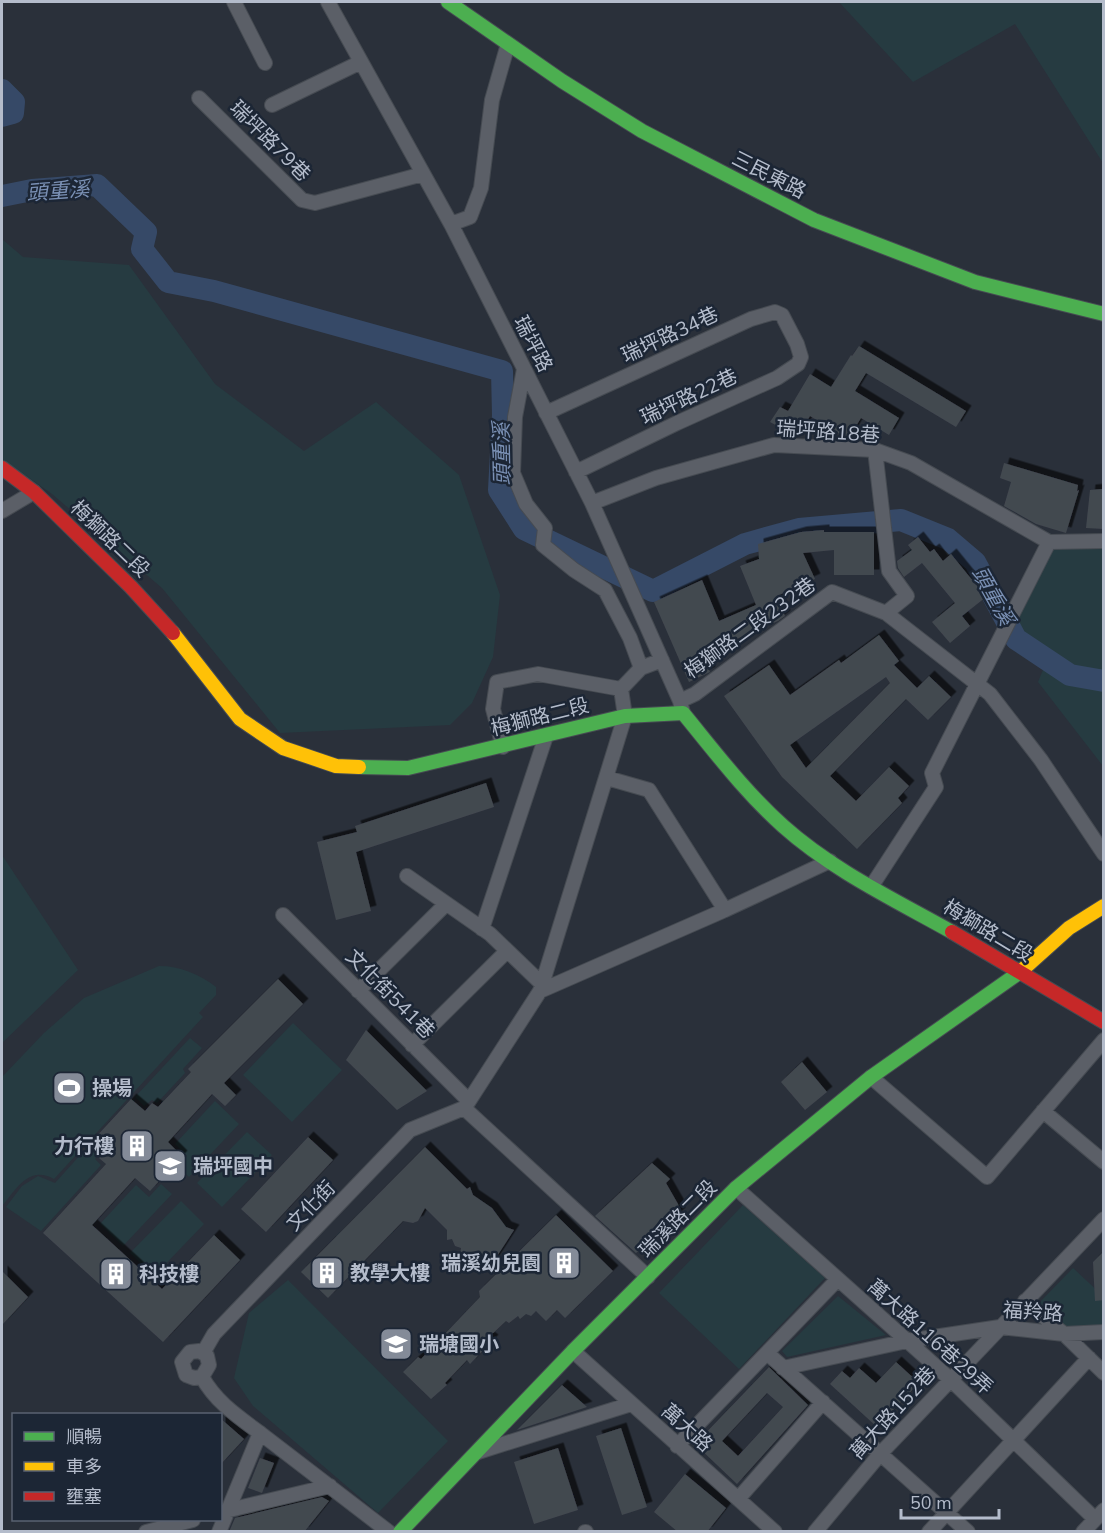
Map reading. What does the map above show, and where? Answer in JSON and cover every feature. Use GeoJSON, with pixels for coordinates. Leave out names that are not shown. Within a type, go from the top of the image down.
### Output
{"type":"FeatureCollection","features":[{"type":"Feature","properties":{"kind":"street"},"geometry":{"type":"LineString","coordinates":[[234,2],[265,63]]}},
{"type":"Feature","properties":{"kind":"street","name":"瑞坪路"},"geometry":{"type":"LineString","coordinates":[[328,2],[451,224],[592,503],[682,707]]}},
{"type":"Feature","properties":{"kind":"street","name":"三民東路"},"geometry":{"type":"LineString","coordinates":[[448,2],[642,131],[814,220],[975,282],[1104,314]]}},
{"type":"Feature","properties":{"kind":"street"},"geometry":{"type":"LineString","coordinates":[[451,224],[470,218],[481,188],[492,100],[508,44]]}},
{"type":"Feature","properties":{"kind":"street"},"geometry":{"type":"LineString","coordinates":[[272,105],[361,62]]}},
{"type":"Feature","properties":{"kind":"street","name":"瑞坪路79巷"},"geometry":{"type":"LineString","coordinates":[[199,98],[302,200],[315,203],[423,174]]}},
{"type":"Feature","properties":{"kind":"street","name":"瑞坪路34巷"},"geometry":{"type":"LineString","coordinates":[[546,412],[751,319],[775,312],[782,315],[797,344]]}},
{"type":"Feature","properties":{"kind":"street","name":"瑞坪路22巷"},"geometry":{"type":"LineString","coordinates":[[576,472],[777,378],[798,364],[801,357],[797,344]]}},
{"type":"Feature","properties":{"kind":"street"},"geometry":{"type":"LineString","coordinates":[[524,369],[515,417],[513,473],[526,504],[544,528],[543,544],[574,570],[605,590],[630,638],[641,668]]}},
{"type":"Feature","properties":{"kind":"street","name":"瑞坪路18巷"},"geometry":{"type":"LineString","coordinates":[[592,503],[656,478],[774,445],[875,450],[910,464],[1049,542]]}},
{"type":"Feature","properties":{"kind":"street"},"geometry":{"type":"LineString","coordinates":[[875,450],[889,571],[907,596],[886,613],[990,694],[1041,760],[1104,854]]}},
{"type":"Feature","properties":{"kind":"street","name":"梅獅路二段"},"geometry":{"type":"LineString","coordinates":[[2,468],[34,492],[131,587],[165,623],[240,718],[283,748],[336,766],[408,768],[625,716],[682,707],[738,780],[783,826],[830,861],[871,887],[965,939],[1104,1022]]}},
{"type":"Feature","properties":{"kind":"street"},"geometry":{"type":"LineString","coordinates":[[2,511],[34,492]]}},
{"type":"Feature","properties":{"kind":"street"},"geometry":{"type":"LineString","coordinates":[[871,887],[936,787],[932,773],[1049,542],[1104,541]]}},
{"type":"Feature","properties":{"kind":"street","name":"梅獅路二段232巷"},"geometry":{"type":"LineString","coordinates":[[682,707],[695,694],[832,592],[886,613]]}},
{"type":"Feature","properties":{"kind":"street"},"geometry":{"type":"LineString","coordinates":[[621,689],[641,668],[662,660]]}},
{"type":"Feature","properties":{"kind":"street"},"geometry":{"type":"LineString","coordinates":[[503,747],[493,709],[497,682],[538,674],[621,689]]}},
{"type":"Feature","properties":{"kind":"street"},"geometry":{"type":"LineString","coordinates":[[467,1105],[541,988],[625,716],[621,689]]}},
{"type":"Feature","properties":{"kind":"street"},"geometry":{"type":"LineString","coordinates":[[482,929],[546,736]]}},
{"type":"Feature","properties":{"kind":"street"},"geometry":{"type":"LineString","coordinates":[[607,778],[649,790],[725,910]]}},
{"type":"Feature","properties":{"kind":"street"},"geometry":{"type":"LineString","coordinates":[[541,988],[725,910],[830,861]]}},
{"type":"Feature","properties":{"kind":"street"},"geometry":{"type":"LineString","coordinates":[[407,876],[482,929],[507,951],[541,988]]}},
{"type":"Feature","properties":{"kind":"street"},"geometry":{"type":"LineString","coordinates":[[358,990],[446,904]]}},
{"type":"Feature","properties":{"kind":"street","name":"瑞溪路二段"},"geometry":{"type":"LineString","coordinates":[[400,1532],[573,1352],[736,1188],[871,1077],[1019,973],[1069,928],[1104,906]]}},
{"type":"Feature","properties":{"kind":"street","name":"文化街541巷"},"geometry":{"type":"LineString","coordinates":[[283,915],[412,1045],[467,1105],[648,1277]]}},
{"type":"Feature","properties":{"kind":"street"},"geometry":{"type":"LineString","coordinates":[[412,1045],[507,951]]}},
{"type":"Feature","properties":{"kind":"street"},"geometry":{"type":"LineString","coordinates":[[871,1077],[987,1177],[1104,1040]]}},
{"type":"Feature","properties":{"kind":"street","name":"文化街"},"geometry":{"type":"LineString","coordinates":[[202,1377],[206,1374],[209,1365],[207,1356],[203,1353],[213,1334],[410,1130],[467,1105]]}},
{"type":"Feature","properties":{"kind":"street"},"geometry":{"type":"LineString","coordinates":[[1043,1111],[1104,1162]]}},
{"type":"Feature","properties":{"kind":"street","name":"萬大路116巷29弄"},"geometry":{"type":"LineString","coordinates":[[736,1188],[1099,1514]]}},
{"type":"Feature","properties":{"kind":"street","name":"萬大路152巷"},"geometry":{"type":"LineString","coordinates":[[816,1532],[881,1453],[1104,1219]]}},
{"type":"Feature","properties":{"kind":"street"},"geometry":{"type":"LineString","coordinates":[[677,1446],[838,1279]]}},
{"type":"Feature","properties":{"kind":"street"},"geometry":{"type":"LineString","coordinates":[[929,1532],[1014,1440],[1098,1365],[1025,1301]]}},
{"type":"Feature","properties":{"kind":"street","name":"福羚路"},"geometry":{"type":"LineString","coordinates":[[783,1368],[907,1341],[1000,1327],[1064,1334],[1104,1332]]}},
{"type":"Feature","properties":{"kind":"street"},"geometry":{"type":"LineString","coordinates":[[203,1353],[190,1352],[182,1362],[186,1375],[194,1378],[202,1377],[211,1393],[226,1407],[389,1532]]}},
{"type":"Feature","properties":{"kind":"street","name":"萬大路"},"geometry":{"type":"LineString","coordinates":[[573,1352],[775,1532]]}},
{"type":"Feature","properties":{"kind":"street"},"geometry":{"type":"LineString","coordinates":[[767,1353],[968,1532]]}},
{"type":"Feature","properties":{"kind":"street"},"geometry":{"type":"LineString","coordinates":[[738,1499],[823,1402]]}},
{"type":"Feature","properties":{"kind":"street"},"geometry":{"type":"LineString","coordinates":[[478,1452],[632,1404]]}},
{"type":"Feature","properties":{"kind":"street"},"geometry":{"type":"LineString","coordinates":[[224,1511],[260,1433]]}},
{"type":"Feature","properties":{"kind":"street"},"geometry":{"type":"LineString","coordinates":[[224,1511],[330,1486]]}},
{"type":"Feature","properties":{"kind":"street"},"geometry":{"type":"LineString","coordinates":[[1083,1532],[1099,1514]]}},
{"type":"Feature","properties":{"kind":"street"},"geometry":{"type":"LineString","coordinates":[[146,1532],[189,1521]]}},
{"type":"Feature","properties":{"kind":"green space"},"geometry":{"type":"Polygon","coordinates":[[[839,2],[1103,2],[1103,163],[1015,24],[913,82],[839,2]]]}},
{"type":"Feature","properties":{"kind":"green space"},"geometry":{"type":"Polygon","coordinates":[[[2,239],[23,257],[129,265],[215,384],[304,451],[376,402],[459,475],[500,595],[493,657],[472,703],[450,725],[280,733],[162,588],[52,494],[2,459],[2,239]]]}},
{"type":"Feature","properties":{"kind":"green space"},"geometry":{"type":"Polygon","coordinates":[[[1103,541],[1103,766],[1038,682],[1047,660],[1016,639],[1006,621],[1049,542],[1103,541]]]}},
{"type":"Feature","properties":{"kind":"green space"},"geometry":{"type":"Polygon","coordinates":[[[2,855],[78,970],[2,1043],[2,855]]]}},
{"type":"Feature","properties":{"kind":"green space","name":"操場"},"geometry":{"type":"Polygon","coordinates":[[[159,966],[174,967],[189,972],[216,987],[216,995],[199,1013],[203,1017],[54,1179],[45,1175],[37,1175],[24,1180],[2,1206],[2,1077],[44,1033],[84,998],[159,966]]]}},
{"type":"Feature","properties":{"kind":"green space"},"geometry":{"type":"Polygon","coordinates":[[[293,1023],[342,1070],[292,1122],[243,1075],[293,1023]]]}},
{"type":"Feature","properties":{"kind":"green space"},"geometry":{"type":"Polygon","coordinates":[[[190,1038],[202,1048],[183,1069],[185,1073],[157,1103],[152,1100],[144,1106],[135,1097],[190,1038]]]}},
{"type":"Feature","properties":{"kind":"green space"},"geometry":{"type":"Polygon","coordinates":[[[215,1101],[239,1124],[189,1177],[178,1166],[187,1156],[175,1144],[215,1101]]]}},
{"type":"Feature","properties":{"kind":"green space"},"geometry":{"type":"Polygon","coordinates":[[[247,1132],[272,1155],[222,1207],[197,1183],[247,1132]]]}},
{"type":"Feature","properties":{"kind":"green space"},"geometry":{"type":"Polygon","coordinates":[[[91,1143],[101,1151],[95,1159],[101,1165],[41,1231],[6,1207],[22,1186],[38,1176],[55,1183],[91,1143]]]}},
{"type":"Feature","properties":{"kind":"green space"},"geometry":{"type":"Polygon","coordinates":[[[161,1184],[172,1194],[123,1246],[100,1224],[136,1185],[149,1197],[161,1184]]]}},
{"type":"Feature","properties":{"kind":"green space"},"geometry":{"type":"Polygon","coordinates":[[[181,1201],[204,1224],[154,1276],[130,1253],[181,1201]]]}},
{"type":"Feature","properties":{"kind":"green space"},"geometry":{"type":"Polygon","coordinates":[[[743,1205],[825,1278],[739,1369],[659,1293],[743,1205]]]}},
{"type":"Feature","properties":{"kind":"green space"},"geometry":{"type":"Polygon","coordinates":[[[1073,1268],[1103,1296],[1103,1326],[1065,1328],[1039,1303],[1073,1268]]]}},
{"type":"Feature","properties":{"kind":"green space"},"geometry":{"type":"Polygon","coordinates":[[[288,1280],[448,1441],[378,1513],[253,1406],[234,1378],[249,1313],[288,1280]]]}},
{"type":"Feature","properties":{"kind":"green space"},"geometry":{"type":"Polygon","coordinates":[[[838,1296],[886,1335],[787,1357],[782,1351],[838,1296]]]}},
{"type":"Feature","properties":{"kind":"building"},"geometry":{"type":"Polygon","coordinates":[[[859,346],[966,411],[956,427],[866,373],[855,391],[899,418],[889,435],[861,418],[848,439],[810,416],[798,437],[770,422],[780,407],[788,411],[810,374],[831,387],[859,346]]]}},
{"type":"Feature","properties":{"kind":"building"},"geometry":{"type":"Polygon","coordinates":[[[1004,463],[1078,485],[1077,491],[1079,490],[1066,533],[1036,524],[1004,506],[1011,482],[1000,478],[1004,463]]]}},
{"type":"Feature","properties":{"kind":"building"},"geometry":{"type":"Polygon","coordinates":[[[1102,489],[1104,529],[1086,528],[1090,490],[1102,489]]]}},
{"type":"Feature","properties":{"kind":"building"},"geometry":{"type":"Polygon","coordinates":[[[824,530],[824,532],[874,532],[874,575],[834,575],[834,550],[803,553],[815,579],[777,596],[785,616],[702,654],[710,672],[689,682],[654,602],[702,580],[719,621],[756,605],[740,566],[759,559],[758,544],[801,532],[824,530]]]}},
{"type":"Feature","properties":{"kind":"building"},"geometry":{"type":"Polygon","coordinates":[[[918,537],[930,552],[934,549],[943,561],[951,554],[986,597],[962,616],[970,626],[950,643],[932,622],[955,603],[922,563],[904,577],[898,568],[897,561],[912,550],[908,545],[918,537]]]}},
{"type":"Feature","properties":{"kind":"building"},"geometry":{"type":"Polygon","coordinates":[[[879,635],[899,661],[894,665],[917,688],[929,676],[951,697],[928,720],[906,699],[830,776],[856,801],[889,767],[909,786],[898,798],[902,803],[857,849],[782,777],[724,696],[769,665],[790,695],[839,660],[841,663],[879,635]],[[886,677],[790,745],[806,768],[890,683],[886,677]]]}},
{"type":"Feature","properties":{"kind":"building"},"geometry":{"type":"Polygon","coordinates":[[[486,783],[494,807],[356,852],[371,911],[336,920],[317,842],[357,832],[355,826],[486,783]]]}},
{"type":"Feature","properties":{"kind":"building"},"geometry":{"type":"Polygon","coordinates":[[[278,979],[303,1004],[224,1083],[236,1095],[225,1106],[212,1094],[168,1142],[182,1156],[150,1191],[135,1178],[92,1225],[162,1289],[214,1235],[240,1260],[163,1342],[43,1233],[106,1164],[99,1158],[106,1150],[94,1139],[131,1099],[145,1111],[152,1103],[158,1107],[191,1072],[188,1069],[278,979]]]}},
{"type":"Feature","properties":{"kind":"building"},"geometry":{"type":"Polygon","coordinates":[[[366,1030],[427,1091],[397,1110],[346,1060],[366,1030]]]}},
{"type":"Feature","properties":{"kind":"building"},"geometry":{"type":"Polygon","coordinates":[[[802,1062],[827,1092],[805,1110],[781,1082],[802,1062]]]}},
{"type":"Feature","properties":{"kind":"building"},"geometry":{"type":"Polygon","coordinates":[[[308,1137],[333,1160],[266,1232],[241,1209],[308,1137]]]}},
{"type":"Feature","properties":{"kind":"building","name":"教學大樓"},"geometry":{"type":"Polygon","coordinates":[[[425,1147],[467,1189],[470,1187],[473,1195],[492,1208],[506,1227],[514,1230],[488,1270],[471,1252],[460,1255],[461,1248],[455,1246],[452,1239],[447,1240],[447,1230],[425,1208],[418,1221],[413,1223],[403,1221],[328,1298],[301,1272],[425,1147]]]}},
{"type":"Feature","properties":{"kind":"building"},"geometry":{"type":"Polygon","coordinates":[[[652,1163],[670,1179],[666,1183],[678,1204],[680,1213],[636,1253],[595,1216],[652,1163]]]}},
{"type":"Feature","properties":{"kind":"building"},"geometry":{"type":"Polygon","coordinates":[[[556,1215],[613,1271],[565,1318],[557,1310],[546,1321],[536,1311],[531,1316],[526,1314],[520,1319],[518,1316],[509,1323],[506,1321],[489,1337],[493,1340],[470,1364],[467,1360],[445,1383],[447,1385],[431,1399],[403,1372],[418,1357],[421,1359],[480,1297],[479,1291],[556,1215]]]}},
{"type":"Feature","properties":{"kind":"building"},"geometry":{"type":"Polygon","coordinates":[[[1104,1251],[1104,1300],[1095,1301],[1093,1262],[1104,1251]]]}},
{"type":"Feature","properties":{"kind":"building"},"geometry":{"type":"Polygon","coordinates":[[[2,1271],[28,1297],[2,1325],[2,1271]]]}},
{"type":"Feature","properties":{"kind":"building"},"geometry":{"type":"Polygon","coordinates":[[[896,1362],[919,1383],[877,1427],[830,1384],[842,1371],[850,1378],[859,1368],[876,1383],[896,1362]]]}},
{"type":"Feature","properties":{"kind":"building"},"geometry":{"type":"Polygon","coordinates":[[[769,1367],[808,1405],[737,1484],[695,1444],[769,1367]],[[767,1393],[722,1441],[738,1456],[783,1407],[767,1393]]]}},
{"type":"Feature","properties":{"kind":"building"},"geometry":{"type":"Polygon","coordinates":[[[562,1385],[587,1407],[517,1430],[562,1385]]]}},
{"type":"Feature","properties":{"kind":"building"},"geometry":{"type":"Polygon","coordinates":[[[222,1420],[244,1439],[222,1463],[222,1420]]]}},
{"type":"Feature","properties":{"kind":"building"},"geometry":{"type":"Polygon","coordinates":[[[621,1428],[647,1507],[622,1515],[596,1436],[621,1428]]]}},
{"type":"Feature","properties":{"kind":"building"},"geometry":{"type":"Polygon","coordinates":[[[558,1448],[578,1510],[534,1524],[514,1462],[558,1448]]]}},
{"type":"Feature","properties":{"kind":"building"},"geometry":{"type":"Polygon","coordinates":[[[260,1458],[274,1463],[262,1493],[248,1488],[260,1458]]]}},
{"type":"Feature","properties":{"kind":"building"},"geometry":{"type":"Polygon","coordinates":[[[685,1474],[726,1508],[707,1532],[678,1532],[654,1512],[685,1474]]]}},
{"type":"Feature","properties":{"kind":"building"},"geometry":{"type":"Polygon","coordinates":[[[322,1497],[329,1501],[304,1532],[229,1532],[235,1518],[322,1497]]]}},
{"type":"Feature","properties":{"kind":"waterway","name":"頭重溪"},"geometry":{"type":"LineString","coordinates":[[2,90],[14,102],[13,113],[2,116]]}},
{"type":"Feature","properties":{"kind":"waterway","name":"頭重溪"},"geometry":{"type":"LineString","coordinates":[[2,196],[32,190],[97,185],[146,232],[142,249],[168,282],[214,291],[502,371],[503,415],[499,490],[524,529],[653,591],[745,544],[799,529],[901,520],[948,539],[975,562],[1016,639],[1070,675],[1104,681]]}},
{"type":"Feature","properties":{"kind":"traffic: fast"},"geometry":{"type":"LineString","coordinates":[[448,2],[562,81],[642,131],[814,220],[975,282],[1104,314]]}},
{"type":"Feature","properties":{"kind":"traffic: fast"},"geometry":{"type":"LineString","coordinates":[[359,767],[408,768],[625,716],[683,713],[756,799],[802,842],[864,884],[952,932]]}},
{"type":"Feature","properties":{"kind":"traffic: fast"},"geometry":{"type":"LineString","coordinates":[[400,1532],[573,1351],[736,1188],[871,1077],[1020,972]]}},
{"type":"Feature","properties":{"kind":"traffic: slow"},"geometry":{"type":"LineString","coordinates":[[173,633],[240,719],[283,748],[336,766],[359,767]]}},
{"type":"Feature","properties":{"kind":"traffic: slow"},"geometry":{"type":"LineString","coordinates":[[1020,972],[1069,928],[1104,906]]}},
{"type":"Feature","properties":{"kind":"traffic: jam"},"geometry":{"type":"LineString","coordinates":[[2,468],[34,492],[131,587],[173,633]]}},
{"type":"Feature","properties":{"kind":"traffic: jam"},"geometry":{"type":"LineString","coordinates":[[952,932],[1104,1022]]}},
{"type":"Feature","properties":{"kind":"place","name":"操場"},"geometry":{"type":"Point","coordinates":[69,1088]}},
{"type":"Feature","properties":{"kind":"place","name":"力行樓"},"geometry":{"type":"Point","coordinates":[137,1146]}},
{"type":"Feature","properties":{"kind":"place","name":"瑞坪國中"},"geometry":{"type":"Point","coordinates":[170,1166]}},
{"type":"Feature","properties":{"kind":"place","name":"瑞溪幼兒園"},"geometry":{"type":"Point","coordinates":[564,1263]}},
{"type":"Feature","properties":{"kind":"place","name":"教學大樓"},"geometry":{"type":"Point","coordinates":[327,1273]}},
{"type":"Feature","properties":{"kind":"place","name":"科技樓"},"geometry":{"type":"Point","coordinates":[116,1274]}},
{"type":"Feature","properties":{"kind":"place","name":"瑞塘國小"},"geometry":{"type":"Point","coordinates":[396,1344]}}]}
